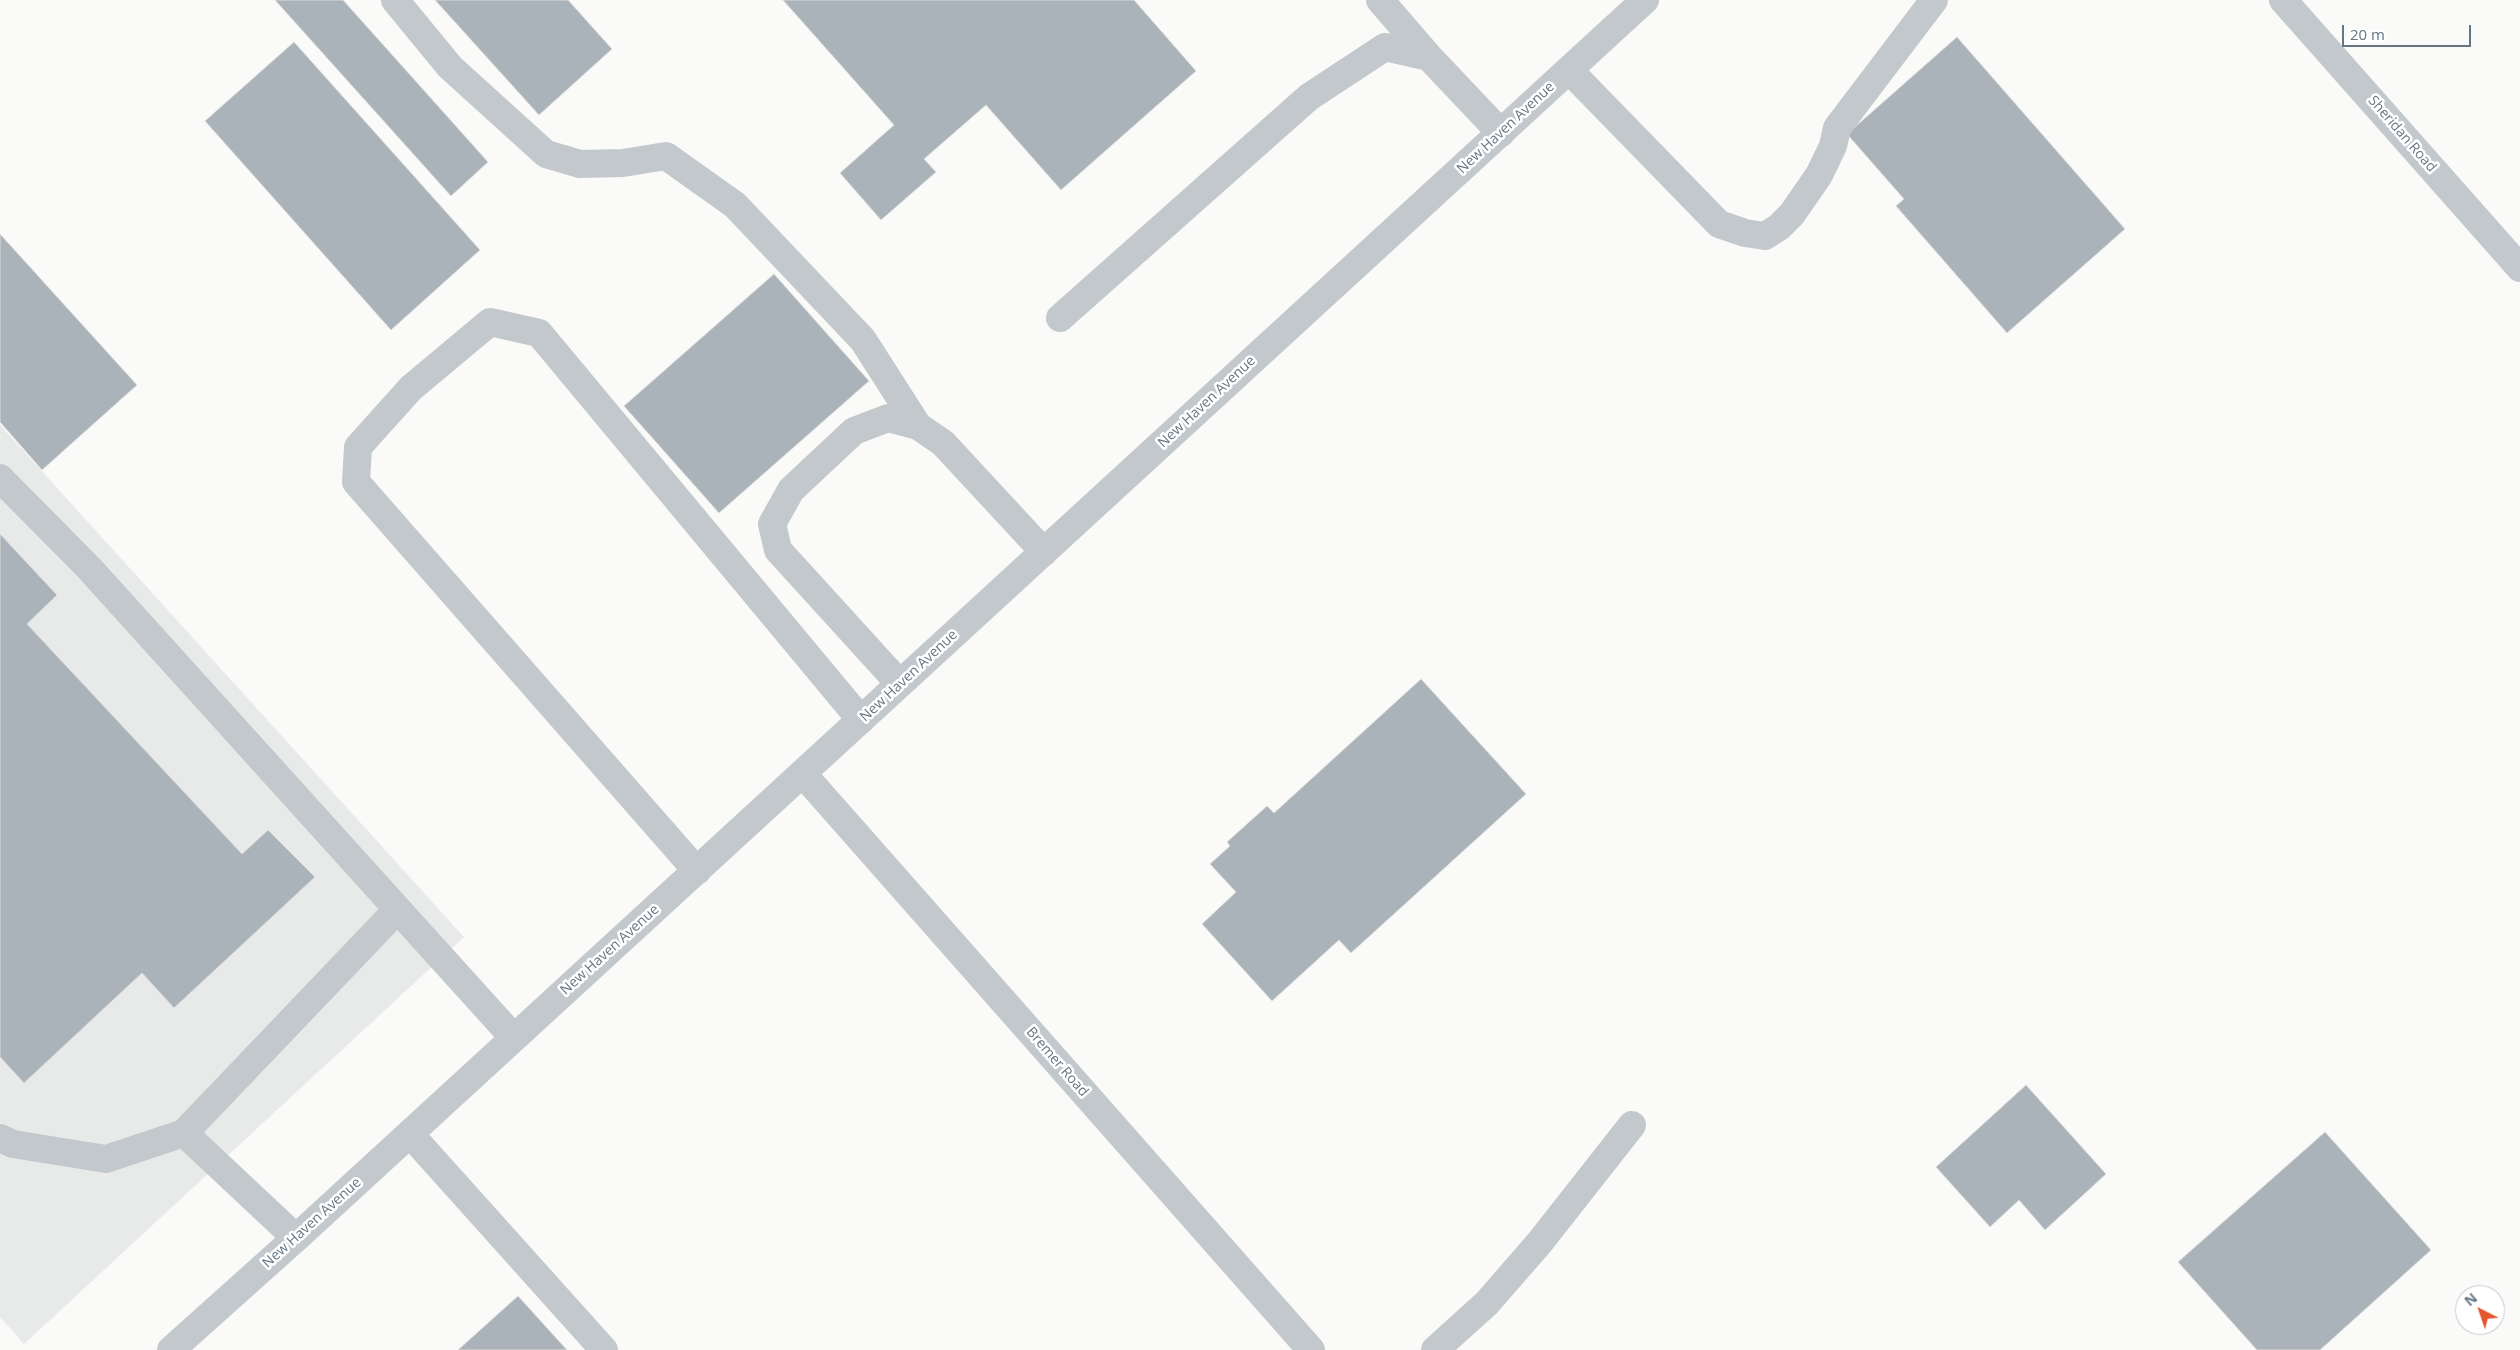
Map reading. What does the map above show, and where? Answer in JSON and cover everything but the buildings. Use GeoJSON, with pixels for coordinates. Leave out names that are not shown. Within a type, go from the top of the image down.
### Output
{"type":"FeatureCollection","features":[{"type":"Feature","properties":{"kind":"street"},"geometry":{"type":"LineString","coordinates":[[395,0],[450,67],[546,154],[580,164],[622,162],[666,156],[735,205],[863,340],[918,426]]}},
{"type":"Feature","properties":{"kind":"street"},"geometry":{"type":"LineString","coordinates":[[1380,0],[1429,57],[1501,133]]}},
{"type":"Feature","properties":{"kind":"street","name":"New Haven Avenue"},"geometry":{"type":"LineString","coordinates":[[171,1350],[410,1134],[1645,0]]}},
{"type":"Feature","properties":{"kind":"street"},"geometry":{"type":"LineString","coordinates":[[1569,70],[1719,224],[1745,233],[1765,236],[1779,227],[1792,214],[1819,175],[1833,146],[1838,128],[1862,92],[1934,0]]}},
{"type":"Feature","properties":{"kind":"street","name":"Sheridan Road"},"geometry":{"type":"LineString","coordinates":[[2283,0],[2520,268]]}},
{"type":"Feature","properties":{"kind":"street"},"geometry":{"type":"LineString","coordinates":[[1060,318],[1309,97],[1385,47],[1429,57]]}},
{"type":"Feature","properties":{"kind":"street"},"geometry":{"type":"LineString","coordinates":[[696,871],[356,482],[358,447],[411,388],[490,322],[539,333],[861,720]]}},
{"type":"Feature","properties":{"kind":"street"},"geometry":{"type":"LineString","coordinates":[[900,684],[778,550],[772,524],[791,490],[854,431],[888,418],[918,426],[943,443],[1044,552]]}},
{"type":"Feature","properties":{"kind":"street"},"geometry":{"type":"LineString","coordinates":[[0,478],[89,568],[514,1038]]}},
{"type":"Feature","properties":{"kind":"street","name":"Bremer Road"},"geometry":{"type":"LineString","coordinates":[[803,774],[1311,1350]]}},
{"type":"Feature","properties":{"kind":"street"},"geometry":{"type":"LineString","coordinates":[[0,1138],[13,1144],[106,1159],[184,1132],[397,910]]}},
{"type":"Feature","properties":{"kind":"street"},"geometry":{"type":"LineString","coordinates":[[1435,1350],[1487,1303],[1540,1242],[1632,1125]]}},
{"type":"Feature","properties":{"kind":"street"},"geometry":{"type":"LineString","coordinates":[[184,1132],[296,1238]]}},
{"type":"Feature","properties":{"kind":"street"},"geometry":{"type":"LineString","coordinates":[[410,1134],[604,1350]]}},
{"type":"Feature","properties":{"kind":"shaded area"},"geometry":{"type":"Polygon","coordinates":[[[0,425],[464,937],[24,1344],[0,1317],[0,425]]]}}]}
